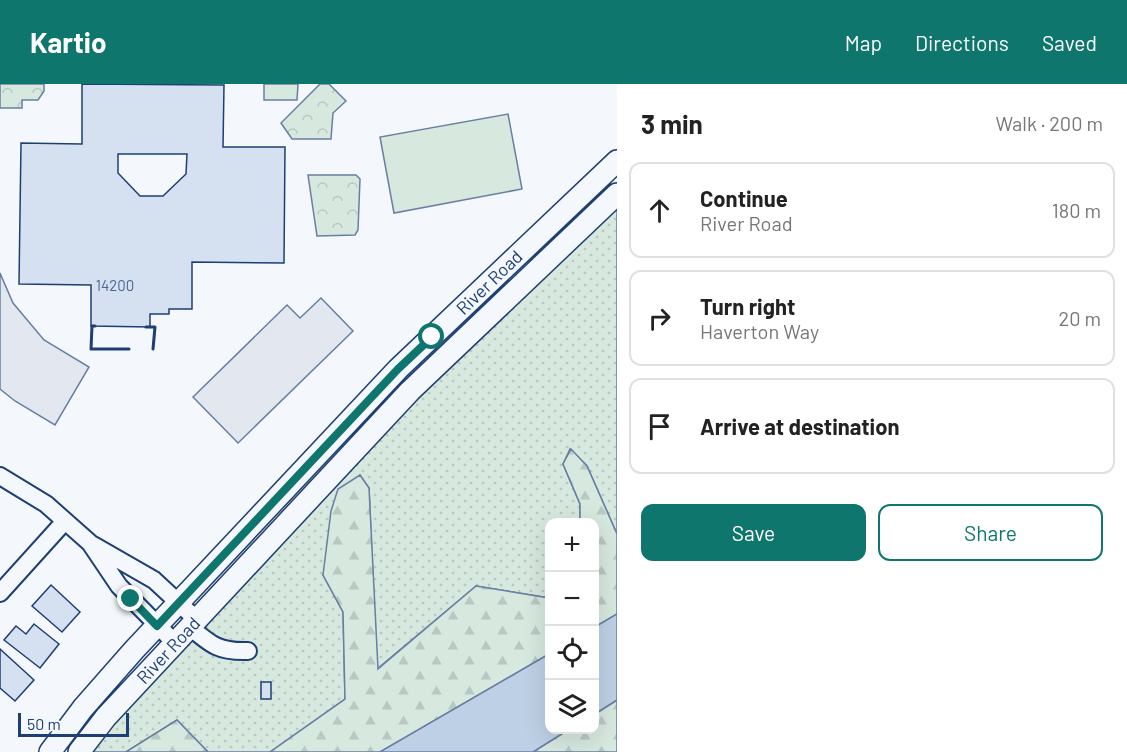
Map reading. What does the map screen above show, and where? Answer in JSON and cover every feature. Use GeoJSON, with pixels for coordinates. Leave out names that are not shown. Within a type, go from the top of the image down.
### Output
{"type":"FeatureCollection","features":[{"type":"Feature","properties":{"kind":"main road","name":"River Road"},"geometry":{"type":"LineString","coordinates":[[50,752],[82,708],[398,369],[617,161]]}},
{"type":"Feature","properties":{"kind":"main road","name":"River Road"},"geometry":{"type":"LineString","coordinates":[[79,752],[106,717],[410,391],[617,194]]}},
{"type":"Feature","properties":{"kind":"street"},"geometry":{"type":"LineString","coordinates":[[0,476],[46,504],[90,543],[138,569],[180,604],[212,646],[229,652],[248,651]]}},
{"type":"Feature","properties":{"kind":"street"},"geometry":{"type":"LineString","coordinates":[[0,593],[65,521]]}},
{"type":"Feature","properties":{"kind":"street"},"geometry":{"type":"LineString","coordinates":[[90,543],[119,586],[175,643]]}},
{"type":"Feature","properties":{"kind":"green space"},"geometry":{"type":"Polygon","coordinates":[[[0,84],[44,84],[44,91],[38,100],[22,100],[22,108],[0,108],[0,84]]]}},
{"type":"Feature","properties":{"kind":"green space"},"geometry":{"type":"Polygon","coordinates":[[[264,84],[298,84],[297,100],[264,100],[264,84]]]}},
{"type":"Feature","properties":{"kind":"green space"},"geometry":{"type":"Polygon","coordinates":[[[320,84],[329,84],[346,101],[333,113],[331,139],[292,139],[281,123],[320,84]]]}},
{"type":"Feature","properties":{"kind":"green space"},"geometry":{"type":"Polygon","coordinates":[[[508,114],[522,189],[394,213],[380,137],[508,114]]]}},
{"type":"Feature","properties":{"kind":"green space"},"geometry":{"type":"Polygon","coordinates":[[[308,175],[356,175],[360,179],[358,230],[355,235],[317,236],[308,175]]]}},
{"type":"Feature","properties":{"kind":"green space"},"geometry":{"type":"Polygon","coordinates":[[[617,192],[617,534],[587,466],[570,449],[563,464],[580,504],[580,518],[545,518],[545,597],[476,586],[377,669],[369,488],[360,475],[323,575],[343,612],[345,699],[270,752],[208,752],[177,720],[126,752],[82,752],[147,673],[617,192]]]}},
{"type":"Feature","properties":{"kind":"green space"},"geometry":{"type":"Polygon","coordinates":[[[571,449],[587,466],[617,534],[617,614],[599,625],[599,518],[580,518],[580,504],[563,464],[571,449]]]}},
{"type":"Feature","properties":{"kind":"green space"},"geometry":{"type":"Polygon","coordinates":[[[360,475],[369,488],[378,669],[476,586],[545,597],[545,656],[380,752],[270,752],[345,699],[343,612],[323,575],[331,511],[338,489],[360,475]]]}},
{"type":"Feature","properties":{"kind":"green space"},"geometry":{"type":"Polygon","coordinates":[[[617,700],[617,752],[533,752],[562,734],[599,734],[599,711],[617,700]]]}},
{"type":"Feature","properties":{"kind":"green space"},"geometry":{"type":"Polygon","coordinates":[[[177,720],[208,752],[126,752],[177,720]]]}},
{"type":"Feature","properties":{"kind":"shaded area"},"geometry":{"type":"Polygon","coordinates":[[[0,273],[13,303],[44,340],[89,367],[55,425],[15,401],[0,389],[0,273]]]}},
{"type":"Feature","properties":{"kind":"shaded area"},"geometry":{"type":"Polygon","coordinates":[[[321,298],[353,331],[238,443],[193,397],[287,305],[300,318],[321,298]]]}},
{"type":"Feature","properties":{"kind":"water"},"geometry":{"type":"Polygon","coordinates":[[[617,614],[617,700],[599,711],[599,626],[617,614]]]}},
{"type":"Feature","properties":{"kind":"water"},"geometry":{"type":"Polygon","coordinates":[[[545,656],[545,734],[562,734],[533,752],[380,752],[545,656]]]}},
{"type":"Feature","properties":{"kind":"building"},"geometry":{"type":"Polygon","coordinates":[[[82,84],[224,85],[223,147],[285,147],[284,263],[192,262],[192,309],[169,309],[169,314],[150,314],[150,327],[91,326],[91,285],[19,284],[21,143],[82,144],[82,84]],[[118,154],[118,173],[140,196],[163,196],[186,174],[187,154],[118,154]]]}},
{"type":"Feature","properties":{"kind":"building"},"geometry":{"type":"Polygon","coordinates":[[[51,585],[80,612],[62,632],[32,606],[51,585]]]}},
{"type":"Feature","properties":{"kind":"building"},"geometry":{"type":"Polygon","coordinates":[[[34,624],[59,644],[40,668],[4,640],[16,626],[26,634],[34,624]]]}},
{"type":"Feature","properties":{"kind":"building"},"geometry":{"type":"Polygon","coordinates":[[[0,649],[34,680],[15,701],[0,688],[0,649]]]}},
{"type":"Feature","properties":{"kind":"building"},"geometry":{"type":"Polygon","coordinates":[[[261,682],[271,682],[271,699],[261,699],[261,682]]]}},
{"type":"Feature","properties":{"kind":"wall"},"geometry":{"type":"LineString","coordinates":[[95,326],[92,326],[91,349],[129,349]]}},
{"type":"Feature","properties":{"kind":"wall"},"geometry":{"type":"LineString","coordinates":[[146,327],[155,327],[153,349]]}},
{"type":"Feature","properties":{"kind":"route"},"geometry":{"type":"LineString","coordinates":[[131,599],[157,626],[398,369],[432,337]]}}]}
